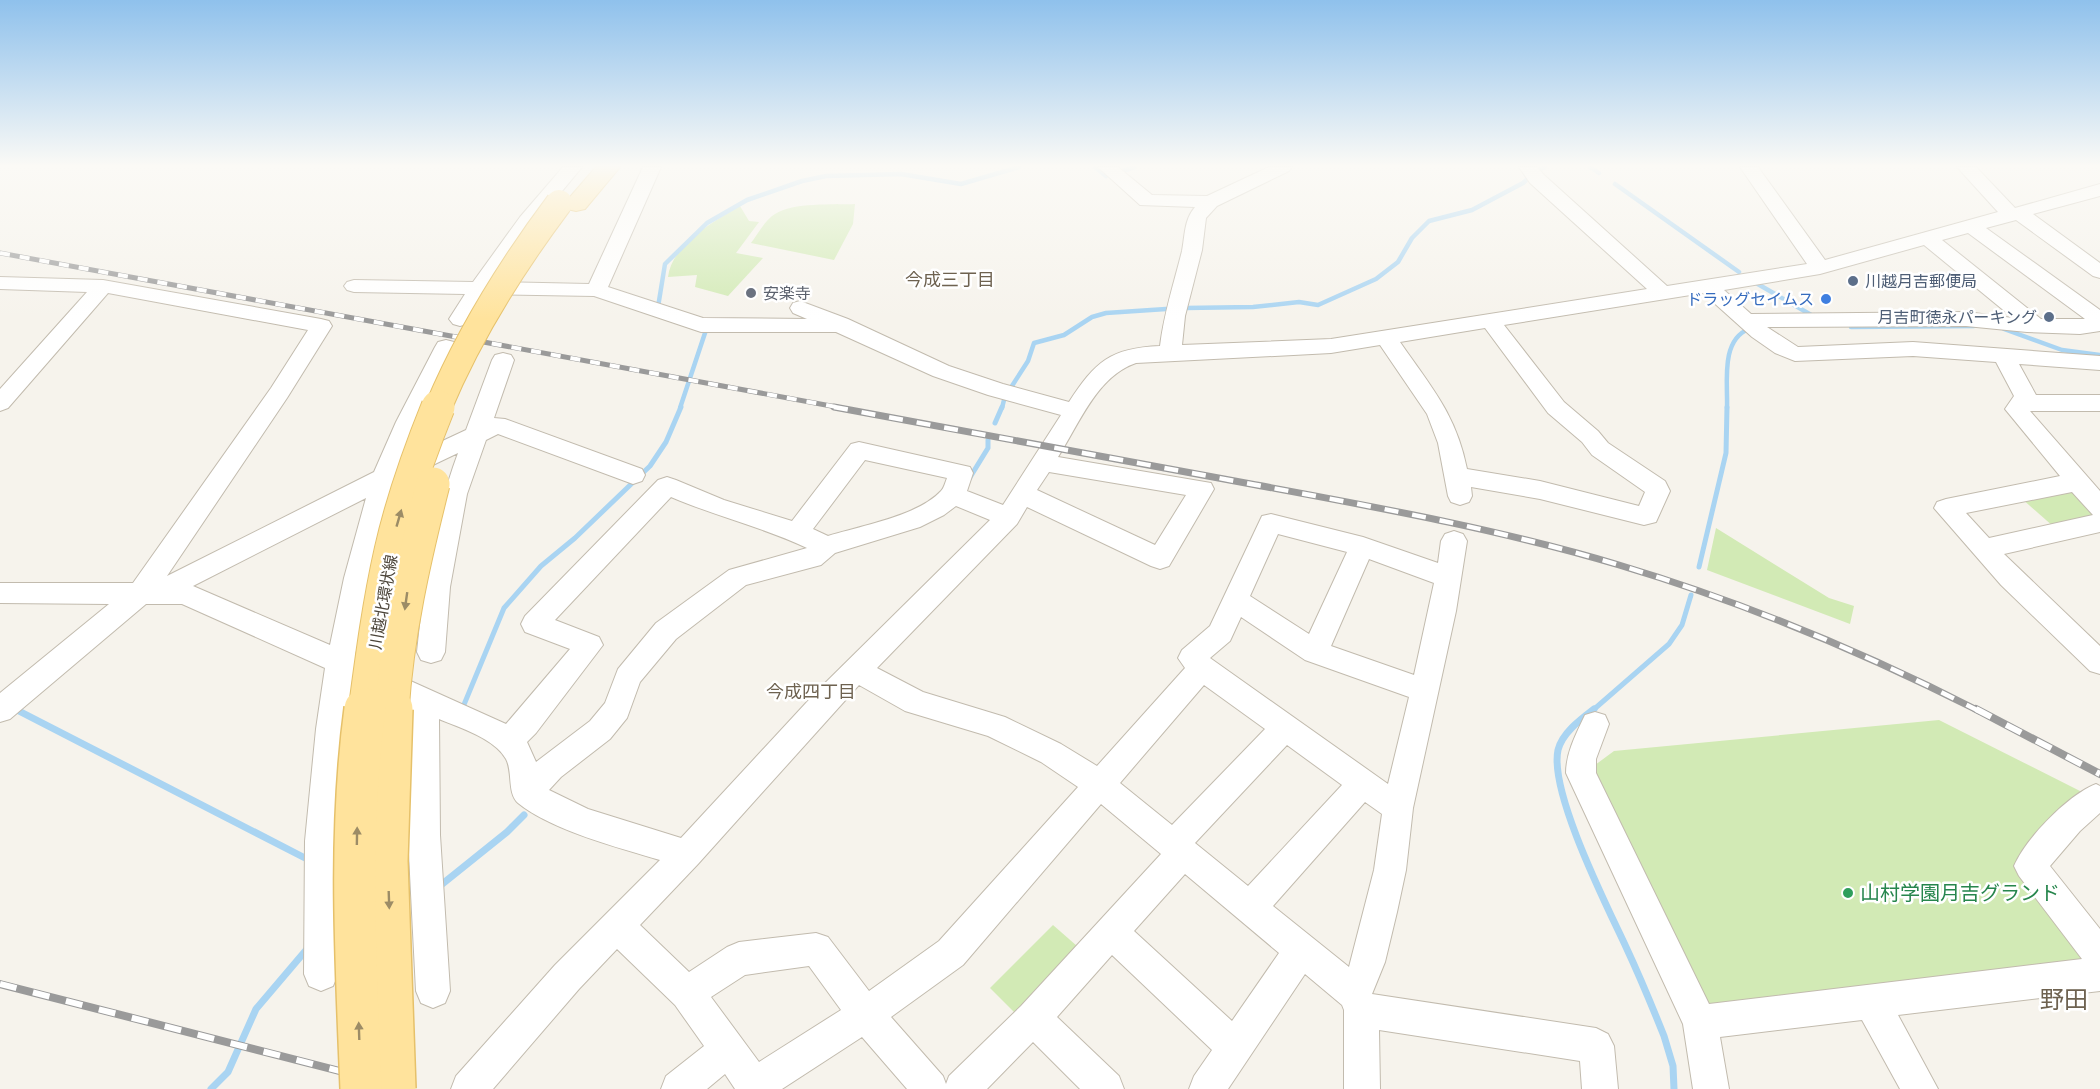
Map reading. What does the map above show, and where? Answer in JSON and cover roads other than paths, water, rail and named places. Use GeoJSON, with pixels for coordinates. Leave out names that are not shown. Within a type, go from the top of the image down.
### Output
{"type":"FeatureCollection","features":[{"type":"Feature","properties":{"kind":"main road","name":"川越北環状線"},"geometry":{"type":"LineString","coordinates":[[361,1089],[356,875],[360,756],[383,592],[398,522],[440,405],[470,340],[501,284],[556,218]]}},
{"type":"Feature","properties":{"kind":"main road","name":"川越北環状線"},"geometry":{"type":"LineString","coordinates":[[395,1089],[388,863],[390,747],[395,682],[408,588],[420,531],[459,405],[519,284],[559,218]]}},
{"type":"Feature","properties":{"kind":"street"},"geometry":{"type":"LineString","coordinates":[[460,319],[479,288],[529,218]]}},
{"type":"Feature","properties":{"kind":"street"},"geometry":{"type":"LineString","coordinates":[[596,290],[629,218]]}},
{"type":"Feature","properties":{"kind":"street"},"geometry":{"type":"LineString","coordinates":[[1170,353],[1174,316],[1192,250],[1197,218]]}},
{"type":"Feature","properties":{"kind":"street"},"geometry":{"type":"LineString","coordinates":[[1582,218],[1663,293]]}},
{"type":"Feature","properties":{"kind":"street"},"geometry":{"type":"LineString","coordinates":[[1785,218],[1820,268]]}},
{"type":"Feature","properties":{"kind":"street"},"geometry":{"type":"LineString","coordinates":[[469,1089],[540,1007],[616,925],[687,854],[764,767],[856,670],[951,577],[1008,517],[1096,378],[1114,363],[1131,356],[1331,346],[1387,339],[1820,268],[2002,218]]}},
{"type":"Feature","properties":{"kind":"street"},"geometry":{"type":"LineString","coordinates":[[2021,218],[2100,272]]}},
{"type":"Feature","properties":{"kind":"street"},"geometry":{"type":"LineString","coordinates":[[1972,227],[2100,322]]}},
{"type":"Feature","properties":{"kind":"street"},"geometry":{"type":"LineString","coordinates":[[1929,239],[2036,326]]}},
{"type":"Feature","properties":{"kind":"street"},"geometry":{"type":"LineString","coordinates":[[0,283],[103,286],[321,326],[150,593]]}},
{"type":"Feature","properties":{"kind":"street"},"geometry":{"type":"LineString","coordinates":[[0,403],[103,286]]}},
{"type":"Feature","properties":{"kind":"street"},"geometry":{"type":"LineString","coordinates":[[354,286],[596,290],[701,325],[833,326],[840,324]]}},
{"type":"Feature","properties":{"kind":"street"},"geometry":{"type":"LineString","coordinates":[[1708,286],[1754,327],[1795,354],[1912,349],[2100,363]]}},
{"type":"Feature","properties":{"kind":"street"},"geometry":{"type":"LineString","coordinates":[[801,308],[941,371],[996,390],[1074,411]]}},
{"type":"Feature","properties":{"kind":"street"},"geometry":{"type":"LineString","coordinates":[[1754,327],[1821,320],[1966,319],[2017,326],[2080,327],[2100,322]]}},
{"type":"Feature","properties":{"kind":"street"},"geometry":{"type":"LineString","coordinates":[[1387,339],[1438,414],[1450,443],[1458,486],[1540,490],[1647,515],[1658,491],[1656,487],[1600,449],[1595,439],[1550,401],[1491,322]]}},
{"type":"Feature","properties":{"kind":"street"},"geometry":{"type":"LineString","coordinates":[[321,974],[321,841],[331,729],[340,663],[357,578],[384,478],[408,422],[446,347]]}},
{"type":"Feature","properties":{"kind":"street"},"geometry":{"type":"LineString","coordinates":[[2002,356],[2026,397],[2016,409],[2100,508]]}},
{"type":"Feature","properties":{"kind":"street"},"geometry":{"type":"LineString","coordinates":[[431,652],[437,587],[455,494],[503,360]]}},
{"type":"Feature","properties":{"kind":"street"},"geometry":{"type":"LineString","coordinates":[[2021,403],[2100,403]]}},
{"type":"Feature","properties":{"kind":"street"},"geometry":{"type":"LineString","coordinates":[[0,710],[150,593],[497,425],[650,480],[706,503],[797,532],[826,546]]}},
{"type":"Feature","properties":{"kind":"street"},"geometry":{"type":"LineString","coordinates":[[527,792],[550,768],[600,730],[617,709],[628,677],[666,631],[738,577],[812,558],[826,546],[911,520],[936,509],[953,495],[961,473],[859,450],[797,532]]}},
{"type":"Feature","properties":{"kind":"street"},"geometry":{"type":"LineString","coordinates":[[1023,494],[1160,559],[1202,489],[1044,463]]}},
{"type":"Feature","properties":{"kind":"street"},"geometry":{"type":"LineString","coordinates":[[509,740],[526,724],[589,645],[536,624],[650,480]]}},
{"type":"Feature","properties":{"kind":"street"},"geometry":{"type":"LineString","coordinates":[[2076,482],[1946,508],[2010,578],[2100,663]]}},
{"type":"Feature","properties":{"kind":"street"},"geometry":{"type":"LineString","coordinates":[[953,495],[1008,517]]}},
{"type":"Feature","properties":{"kind":"street"},"geometry":{"type":"LineString","coordinates":[[1984,549],[2100,523]]}},
{"type":"Feature","properties":{"kind":"street"},"geometry":{"type":"LineString","coordinates":[[1398,808],[1202,668],[1192,658],[1220,633],[1271,524],[1363,547],[1448,577]]}},
{"type":"Feature","properties":{"kind":"street"},"geometry":{"type":"LineString","coordinates":[[1362,1089],[1358,1002],[1381,912],[1398,808],[1443,611],[1454,541]]}},
{"type":"Feature","properties":{"kind":"street"},"geometry":{"type":"LineString","coordinates":[[1315,652],[1363,547]]}},
{"type":"Feature","properties":{"kind":"street"},"geometry":{"type":"LineString","coordinates":[[0,593],[185,594],[483,726],[509,740],[524,764],[527,792],[538,800],[594,824],[687,854]]}},
{"type":"Feature","properties":{"kind":"street"},"geometry":{"type":"LineString","coordinates":[[1236,600],[1315,652],[1424,690]]}},
{"type":"Feature","properties":{"kind":"street"},"geometry":{"type":"LineString","coordinates":[[616,925],[687,993],[756,1087],[866,1014],[951,952],[1202,668]]}},
{"type":"Feature","properties":{"kind":"street"},"geometry":{"type":"LineString","coordinates":[[856,670],[915,702],[995,726],[1051,753],[1098,783],[1251,907],[1358,1002],[1596,1046],[1600,1089]]}},
{"type":"Feature","properties":{"kind":"street"},"geometry":{"type":"LineString","coordinates":[[424,700],[424,835],[433,991]]}},
{"type":"Feature","properties":{"kind":"street"},"geometry":{"type":"LineString","coordinates":[[1595,724],[1581,759],[1581,773],[1700,1022],[1711,1089]]}},
{"type":"Feature","properties":{"kind":"street"},"geometry":{"type":"LineString","coordinates":[[962,1089],[1033,1018],[1112,933],[1177,849],[1285,727]]}},
{"type":"Feature","properties":{"kind":"street"},"geometry":{"type":"LineString","coordinates":[[1251,907],[1363,783]]}},
{"type":"Feature","properties":{"kind":"street"},"geometry":{"type":"LineString","coordinates":[[2096,798],[2084,806],[2030,866],[2100,956]]}},
{"type":"Feature","properties":{"kind":"street"},"geometry":{"type":"LineString","coordinates":[[1112,933],[1235,1047]]}},
{"type":"Feature","properties":{"kind":"street"},"geometry":{"type":"LineString","coordinates":[[687,993],[739,959],[816,949],[866,1014],[930,1089]]}},
{"type":"Feature","properties":{"kind":"street"},"geometry":{"type":"LineString","coordinates":[[1207,1089],[1301,950]]}},
{"type":"Feature","properties":{"kind":"street"},"geometry":{"type":"LineString","coordinates":[[1700,1022],[2100,974]]}},
{"type":"Feature","properties":{"kind":"street"},"geometry":{"type":"LineString","coordinates":[[1870,1000],[1920,1089]]}},
{"type":"Feature","properties":{"kind":"street"},"geometry":{"type":"LineString","coordinates":[[1033,1018],[1106,1089]]}},
{"type":"Feature","properties":{"kind":"street"},"geometry":{"type":"LineString","coordinates":[[679,1089],[728,1049]]}},
{"type":"Feature","properties":{"kind":"waterway"},"geometry":{"type":"LineString","coordinates":[[660,308],[658,307],[665,264],[707,223],[716,218]]}},
{"type":"Feature","properties":{"kind":"waterway"},"geometry":{"type":"LineString","coordinates":[[1185,308],[1253,307],[1299,302],[1318,305],[1376,279],[1398,262],[1412,238],[1429,221],[1441,218]]}},
{"type":"Feature","properties":{"kind":"waterway"},"geometry":{"type":"LineString","coordinates":[[1663,218],[1739,272]]}},
{"type":"Feature","properties":{"kind":"waterway"},"geometry":{"type":"LineString","coordinates":[[1756,283],[1813,316]]}},
{"type":"Feature","properties":{"kind":"waterway"},"geometry":{"type":"LineString","coordinates":[[1010,389],[1028,361],[1034,343],[1064,335],[1092,317],[1106,313],[1166,309]]}},
{"type":"Feature","properties":{"kind":"waterway"},"geometry":{"type":"LineString","coordinates":[[1851,327],[1974,326]]}},
{"type":"Feature","properties":{"kind":"waterway"},"geometry":{"type":"LineString","coordinates":[[1727,407],[1727,364],[1730,353],[1733,343],[1749,329]]}},
{"type":"Feature","properties":{"kind":"waterway"},"geometry":{"type":"LineString","coordinates":[[2004,329],[2062,350],[2100,355]]}},
{"type":"Feature","properties":{"kind":"waterway"},"geometry":{"type":"LineString","coordinates":[[680,408],[706,330]]}},
{"type":"Feature","properties":{"kind":"waterway"},"geometry":{"type":"LineString","coordinates":[[1002,408],[1005,396]]}},
{"type":"Feature","properties":{"kind":"waterway"},"geometry":{"type":"LineString","coordinates":[[463,707],[504,608],[541,566],[575,538],[650,466],[666,442],[681,407]]}},
{"type":"Feature","properties":{"kind":"waterway"},"geometry":{"type":"LineString","coordinates":[[995,423],[1002,407]]}},
{"type":"Feature","properties":{"kind":"waterway"},"geometry":{"type":"LineString","coordinates":[[1699,567],[1726,453],[1727,407]]}},
{"type":"Feature","properties":{"kind":"waterway"},"geometry":{"type":"LineString","coordinates":[[969,479],[988,448],[988,440]]}},
{"type":"Feature","properties":{"kind":"waterway"},"geometry":{"type":"LineString","coordinates":[[1592,711],[1669,644],[1682,625],[1691,595]]}},
{"type":"Feature","properties":{"kind":"waterway"},"geometry":{"type":"LineString","coordinates":[[15,709],[305,858]]}},
{"type":"Feature","properties":{"kind":"waterway"},"geometry":{"type":"LineString","coordinates":[[1594,709],[1573,727],[1560,744],[1558,769],[1562,793],[1594,878],[1664,1036],[1673,1066],[1674,1089]]}},
{"type":"Feature","properties":{"kind":"waterway"},"geometry":{"type":"LineString","coordinates":[[441,885],[507,832],[524,815]]}},
{"type":"Feature","properties":{"kind":"waterway"},"geometry":{"type":"LineString","coordinates":[[211,1089],[228,1072],[256,1009],[307,949]]}},
{"type":"Feature","properties":{"kind":"railway"},"geometry":{"type":"LineString","coordinates":[[0,253],[842,408]]}},
{"type":"Feature","properties":{"kind":"railway"},"geometry":{"type":"LineString","coordinates":[[834,407],[1390,510],[1574,552],[1665,579],[1757,612],[1891,668],[1979,711]]}},
{"type":"Feature","properties":{"kind":"railway"},"geometry":{"type":"LineString","coordinates":[[1976,709],[2100,774]]}},
{"type":"Feature","properties":{"kind":"railway"},"geometry":{"type":"LineString","coordinates":[[0,984],[410,1089]]}},
{"type":"Feature","properties":{"kind":"place","name":"川越月吉郵便局"},"geometry":{"type":"Point","coordinates":[1853,281]}},
{"type":"Feature","properties":{"kind":"place","name":"安楽寺"},"geometry":{"type":"Point","coordinates":[751,293]}},
{"type":"Feature","properties":{"kind":"place","name":"ドラッグセイムス"},"geometry":{"type":"Point","coordinates":[1826,299]}},
{"type":"Feature","properties":{"kind":"place","name":"月吉町徳永パーキング"},"geometry":{"type":"Point","coordinates":[2049,317]}},
{"type":"Feature","properties":{"kind":"place","name":"山村学園月吉グランド"},"geometry":{"type":"Point","coordinates":[1848,893]}},
{"type":"Feature","properties":{"kind":"district","name":"今成三丁目"},"geometry":{"type":"Point","coordinates":[950,279]}},
{"type":"Feature","properties":{"kind":"district","name":"今成四丁目"},"geometry":{"type":"Point","coordinates":[811,691]}},
{"type":"Feature","properties":{"kind":"district","name":"野田"},"geometry":{"type":"Point","coordinates":[2064,999]}}]}
